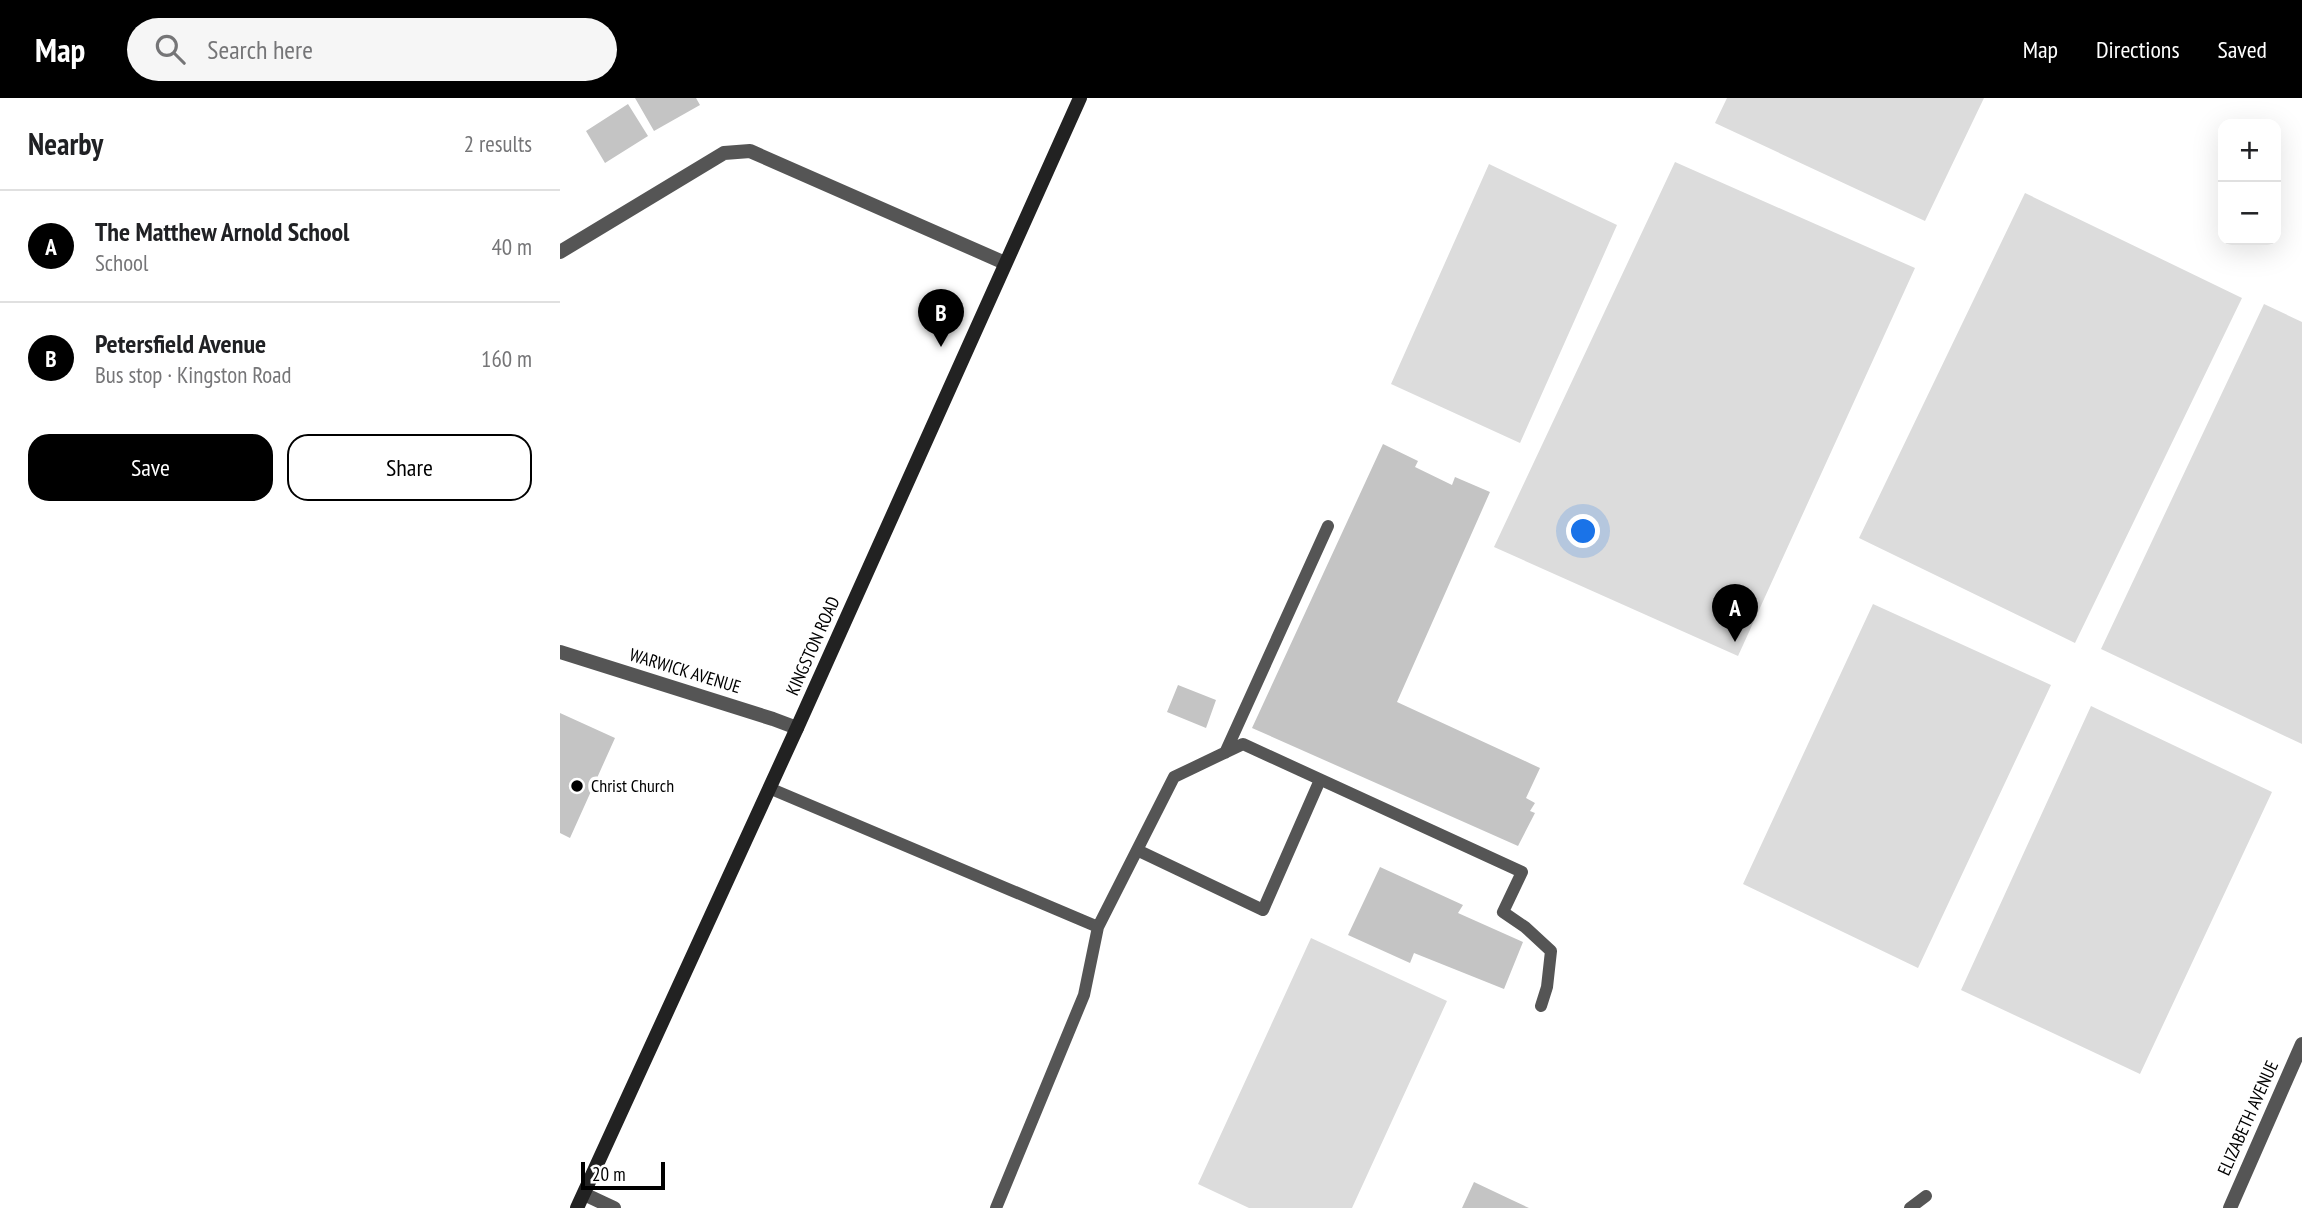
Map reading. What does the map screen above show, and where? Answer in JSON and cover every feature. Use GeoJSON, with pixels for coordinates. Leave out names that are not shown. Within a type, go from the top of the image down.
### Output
{"type":"FeatureCollection","features":[{"type":"Feature","properties":{"kind":"street","name":"KINGSTON ROAD"},"geometry":{"type":"LineString","coordinates":[[577,1208],[797,728],[1080,98]]}},
{"type":"Feature","properties":{"kind":"street"},"geometry":{"type":"LineString","coordinates":[[560,253],[724,153],[750,151],[1005,263]]}},
{"type":"Feature","properties":{"kind":"street","name":"WARWICK AVENUE"},"geometry":{"type":"LineString","coordinates":[[560,652],[797,728]]}},
{"type":"Feature","properties":{"kind":"street","name":"ELIZABETH AVENUE"},"geometry":{"type":"LineString","coordinates":[[2230,1208],[2302,1044]]}},
{"type":"Feature","properties":{"kind":"street"},"geometry":{"type":"LineString","coordinates":[[584,1194],[614,1208]]}},
{"type":"Feature","properties":{"kind":"lane"},"geometry":{"type":"LineString","coordinates":[[1226,753],[1328,526]]}},
{"type":"Feature","properties":{"kind":"lane"},"geometry":{"type":"LineString","coordinates":[[996,1208],[1084,995],[1098,927],[1174,777],[1243,744],[1522,872],[1503,912],[1525,927],[1551,951],[1548,987],[1541,1006]]}},
{"type":"Feature","properties":{"kind":"lane"},"geometry":{"type":"LineString","coordinates":[[1137,850],[1263,910],[1320,780]]}},
{"type":"Feature","properties":{"kind":"lane"},"geometry":{"type":"LineString","coordinates":[[769,788],[1098,927]]}},
{"type":"Feature","properties":{"kind":"lane"},"geometry":{"type":"LineString","coordinates":[[1910,1208],[1926,1196]]}},
{"type":"Feature","properties":{"kind":"shaded area"},"geometry":{"type":"Polygon","coordinates":[[[1727,98],[1984,98],[1925,221],[1715,123],[1727,98]]]}},
{"type":"Feature","properties":{"kind":"shaded area"},"geometry":{"type":"Polygon","coordinates":[[[1675,162],[1915,268],[1738,656],[1494,547],[1675,162]]]}},
{"type":"Feature","properties":{"kind":"shaded area"},"geometry":{"type":"Polygon","coordinates":[[[1489,164],[1617,225],[1520,443],[1391,384],[1489,164]]]}},
{"type":"Feature","properties":{"kind":"shaded area"},"geometry":{"type":"Polygon","coordinates":[[[2025,193],[2242,298],[2075,643],[1859,538],[2025,193]]]}},
{"type":"Feature","properties":{"kind":"shaded area"},"geometry":{"type":"Polygon","coordinates":[[[2264,304],[2302,322],[2302,744],[2101,649],[2264,304]]]}},
{"type":"Feature","properties":{"kind":"shaded area"},"geometry":{"type":"Polygon","coordinates":[[[1873,604],[2051,685],[1918,968],[1743,884],[1873,604]]]}},
{"type":"Feature","properties":{"kind":"shaded area"},"geometry":{"type":"Polygon","coordinates":[[[2091,706],[2272,792],[2140,1074],[1961,990],[2091,706]]]}},
{"type":"Feature","properties":{"kind":"shaded area"},"geometry":{"type":"Polygon","coordinates":[[[1311,938],[1447,1001],[1352,1208],[1249,1208],[1198,1184],[1311,938]]]}},
{"type":"Feature","properties":{"kind":"building"},"geometry":{"type":"Polygon","coordinates":[[[635,98],[696,98],[700,105],[654,131],[635,98]]]}},
{"type":"Feature","properties":{"kind":"building"},"geometry":{"type":"Polygon","coordinates":[[[628,104],[648,136],[605,163],[586,131],[628,104]]]}},
{"type":"Feature","properties":{"kind":"building"},"geometry":{"type":"Polygon","coordinates":[[[1383,444],[1418,461],[1415,467],[1452,485],[1455,477],[1490,492],[1397,702],[1540,768],[1526,798],[1535,803],[1530,811],[1535,813],[1518,846],[1252,728],[1383,444]]]}},
{"type":"Feature","properties":{"kind":"building"},"geometry":{"type":"Polygon","coordinates":[[[1178,685],[1216,700],[1206,728],[1167,712],[1178,685]]]}},
{"type":"Feature","properties":{"kind":"building","name":"Christ Church"},"geometry":{"type":"Polygon","coordinates":[[[560,713],[615,738],[570,838],[560,833],[560,713]]]}},
{"type":"Feature","properties":{"kind":"building"},"geometry":{"type":"Polygon","coordinates":[[[1380,867],[1463,905],[1458,913],[1523,942],[1504,989],[1414,953],[1410,963],[1348,935],[1380,867]]]}},
{"type":"Feature","properties":{"kind":"building"},"geometry":{"type":"Polygon","coordinates":[[[1474,1182],[1512,1200],[1529,1208],[1462,1208],[1474,1182]]]}},
{"type":"Feature","properties":{"kind":"place","name":"Petersfield Avenue"},"geometry":{"type":"Point","coordinates":[941,347]}},
{"type":"Feature","properties":{"kind":"place","name":"The Matthew Arnold School"},"geometry":{"type":"Point","coordinates":[1735,642]}},
{"type":"Feature","properties":{"kind":"place","name":"Christ Church"},"geometry":{"type":"Point","coordinates":[577,786]}}]}
